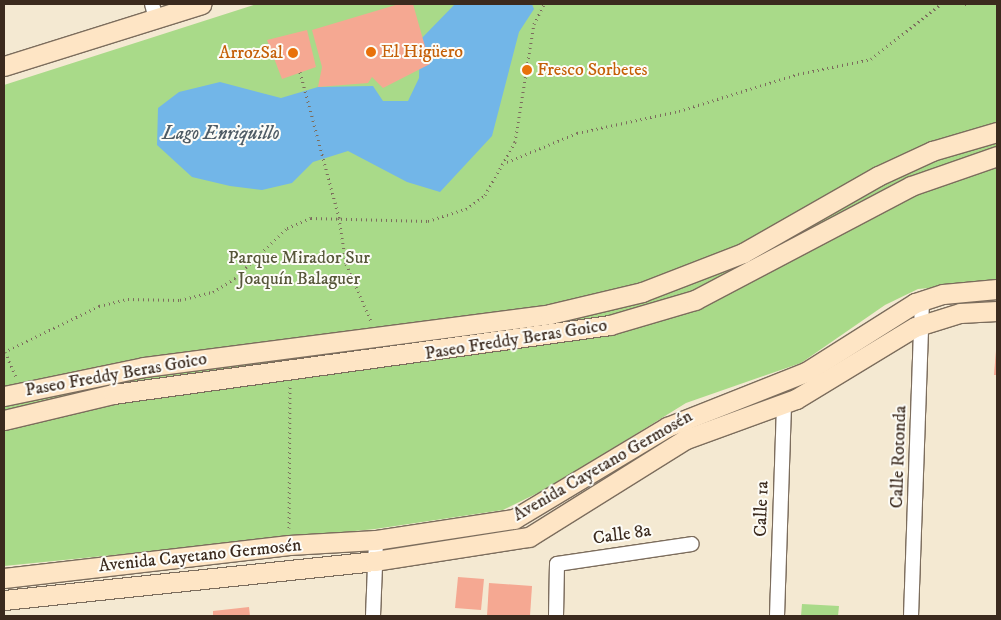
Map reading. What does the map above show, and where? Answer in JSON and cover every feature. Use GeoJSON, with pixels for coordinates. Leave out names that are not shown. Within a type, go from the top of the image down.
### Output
{"type":"FeatureCollection","features":[{"type":"Feature","properties":{"kind":"street"},"geometry":{"type":"LineString","coordinates":[[4,66],[154,11],[202,4]]}},
{"type":"Feature","properties":{"kind":"street","name":"Paseo Freddy Beras Goico"},"geometry":{"type":"LineString","coordinates":[[4,396],[144,367],[550,314],[642,292],[743,253],[878,176],[932,152],[997,132]]}},
{"type":"Feature","properties":{"kind":"street","name":"Paseo Freddy Beras Goico"},"geometry":{"type":"LineString","coordinates":[[4,420],[113,394],[548,337],[610,325],[695,300],[911,186],[997,156]]}},
{"type":"Feature","properties":{"kind":"street","name":"Avenida Cayetano Germosén"},"geometry":{"type":"LineString","coordinates":[[4,578],[289,545],[376,540],[514,519],[667,427],[806,372],[922,300],[997,289]]}},
{"type":"Feature","properties":{"kind":"street","name":"Calle Rotonda"},"geometry":{"type":"LineString","coordinates":[[911,616],[923,324],[922,300]]}},
{"type":"Feature","properties":{"kind":"street","name":"Avenida Cayetano Germosén"},"geometry":{"type":"LineString","coordinates":[[4,600],[375,561],[529,537],[686,439],[784,404],[923,324],[960,313],[997,311]]}},
{"type":"Feature","properties":{"kind":"street","name":"Calle 1a"},"geometry":{"type":"LineString","coordinates":[[777,616],[784,404]]}},
{"type":"Feature","properties":{"kind":"street"},"geometry":{"type":"LineString","coordinates":[[373,616],[376,540]]}},
{"type":"Feature","properties":{"kind":"street","name":"Calle 8a"},"geometry":{"type":"LineString","coordinates":[[556,616],[557,564],[692,544]]}},
{"type":"Feature","properties":{"kind":"path"},"geometry":{"type":"LineString","coordinates":[[17,380],[4,352],[99,306],[128,300],[180,300],[214,292],[235,278],[287,228],[311,218],[428,221],[466,209],[485,195],[506,163],[515,142],[534,24],[544,4]]}},
{"type":"Feature","properties":{"kind":"path"},"geometry":{"type":"LineString","coordinates":[[506,163],[577,133],[679,111],[798,74],[871,59],[941,4]]}},
{"type":"Feature","properties":{"kind":"path"},"geometry":{"type":"LineString","coordinates":[[965,4],[970,4]]}},
{"type":"Feature","properties":{"kind":"path"},"geometry":{"type":"LineString","coordinates":[[300,72],[339,218],[346,264],[373,324]]}},
{"type":"Feature","properties":{"kind":"path"},"geometry":{"type":"LineString","coordinates":[[289,545],[290,372]]}},
{"type":"Feature","properties":{"kind":"green space","name":"Parque Mirador Sur Joaquín Balaguer"},"geometry":{"type":"Polygon","coordinates":[[[257,4],[997,4],[997,282],[918,289],[885,305],[801,363],[686,403],[552,486],[503,510],[375,529],[4,566],[4,85],[257,4]]]}},
{"type":"Feature","properties":{"kind":"green space"},"geometry":{"type":"Polygon","coordinates":[[[802,604],[839,606],[838,616],[801,616],[802,604]]]}},
{"type":"Feature","properties":{"kind":"water","name":"Lago Enriquillo"},"geometry":{"type":"Polygon","coordinates":[[[455,4],[532,4],[534,9],[519,32],[492,136],[440,192],[407,182],[348,151],[313,162],[292,183],[262,190],[230,186],[192,177],[157,145],[158,108],[179,92],[220,82],[281,98],[318,87],[373,86],[383,101],[408,101],[419,78],[420,40],[455,4]]]}},
{"type":"Feature","properties":{"kind":"building","name":"El Higüero"},"geometry":{"type":"Polygon","coordinates":[[[399,4],[413,4],[430,64],[383,88],[372,77],[368,83],[318,87],[322,67],[312,30],[399,4]]]}},
{"type":"Feature","properties":{"kind":"building","name":"ArrozSal"},"geometry":{"type":"Polygon","coordinates":[[[307,30],[316,67],[282,79],[267,40],[307,30]]]}},
{"type":"Feature","properties":{"kind":"building"},"geometry":{"type":"Polygon","coordinates":[[[997,338],[997,375],[994,375],[997,338]]]}},
{"type":"Feature","properties":{"kind":"building"},"geometry":{"type":"Polygon","coordinates":[[[458,577],[484,579],[481,610],[455,608],[458,577]]]}},
{"type":"Feature","properties":{"kind":"building"},"geometry":{"type":"Polygon","coordinates":[[[489,583],[532,586],[530,616],[487,616],[489,583]]]}},
{"type":"Feature","properties":{"kind":"building"},"geometry":{"type":"Polygon","coordinates":[[[249,607],[250,616],[213,616],[213,611],[249,607]]]}},
{"type":"Feature","properties":{"kind":"place","name":"El Higüero"},"geometry":{"type":"Point","coordinates":[371,52]}},
{"type":"Feature","properties":{"kind":"place","name":"ArrozSal"},"geometry":{"type":"Point","coordinates":[293,53]}},
{"type":"Feature","properties":{"kind":"place","name":"Fresco Sorbetes"},"geometry":{"type":"Point","coordinates":[527,70]}}]}
